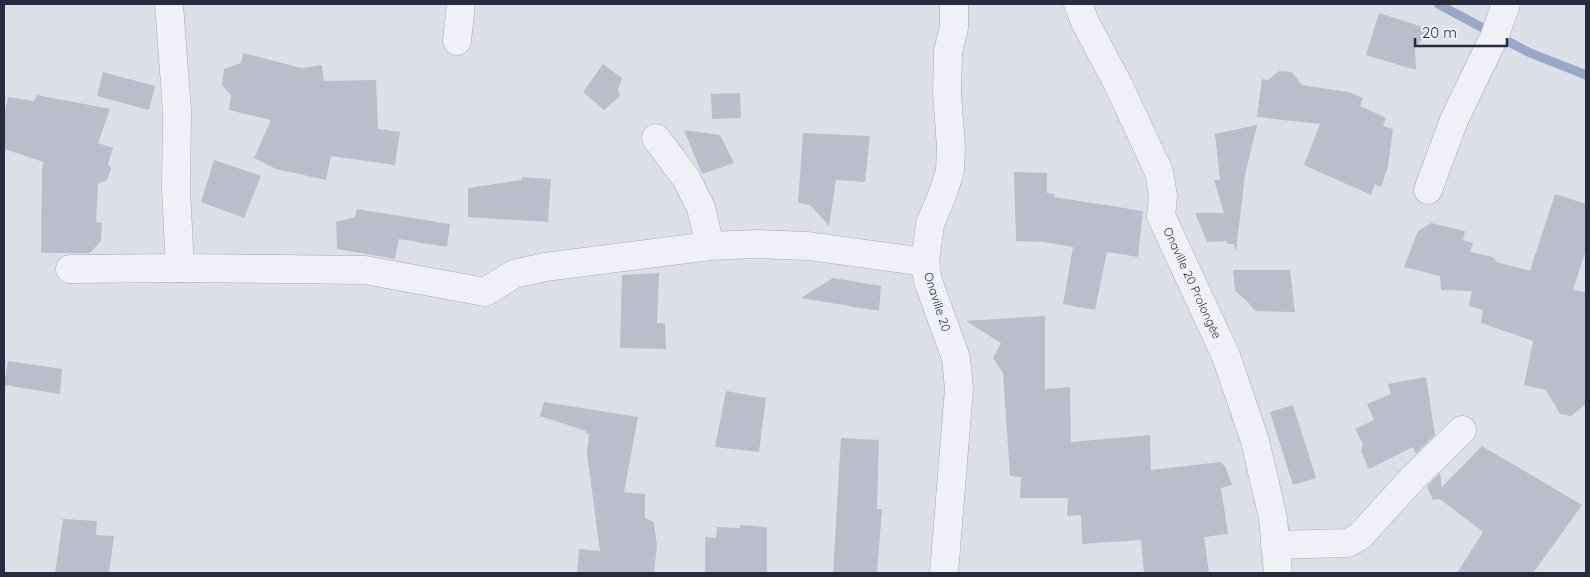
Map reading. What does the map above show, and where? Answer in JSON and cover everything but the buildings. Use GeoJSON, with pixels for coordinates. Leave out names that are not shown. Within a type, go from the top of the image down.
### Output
{"type":"FeatureCollection","features":[{"type":"Feature","properties":{"kind":"street"},"geometry":{"type":"LineString","coordinates":[[169,4],[177,111],[176,189],[180,268]]}},
{"type":"Feature","properties":{"kind":"street"},"geometry":{"type":"LineString","coordinates":[[457,41],[461,4]]}},
{"type":"Feature","properties":{"kind":"street","name":"Onaville 20"},"geometry":{"type":"LineString","coordinates":[[944,573],[959,388],[956,358],[928,281],[925,262],[930,224],[950,171],[951,147],[947,93],[948,52],[954,27],[954,4]]}},
{"type":"Feature","properties":{"kind":"street","name":"Onaville 20 Prolongée"},"geometry":{"type":"LineString","coordinates":[[1078,4],[1085,22],[1118,84],[1159,172],[1163,196],[1161,216],[1226,356],[1255,441],[1273,518],[1278,573]]}},
{"type":"Feature","properties":{"kind":"street"},"geometry":{"type":"LineString","coordinates":[[1428,190],[1454,120],[1495,35],[1506,4]]}},
{"type":"Feature","properties":{"kind":"street"},"geometry":{"type":"LineString","coordinates":[[656,138],[686,178],[701,208],[710,246]]}},
{"type":"Feature","properties":{"kind":"street"},"geometry":{"type":"LineString","coordinates":[[70,269],[365,270],[485,292],[514,274],[545,267],[710,246],[756,244],[808,246],[925,262]]}},
{"type":"Feature","properties":{"kind":"street"},"geometry":{"type":"LineString","coordinates":[[1275,544],[1348,543],[1360,536],[1462,430]]}},
{"type":"Feature","properties":{"kind":"waterway"},"geometry":{"type":"LineString","coordinates":[[1438,4],[1528,52],[1586,75]]}}]}
